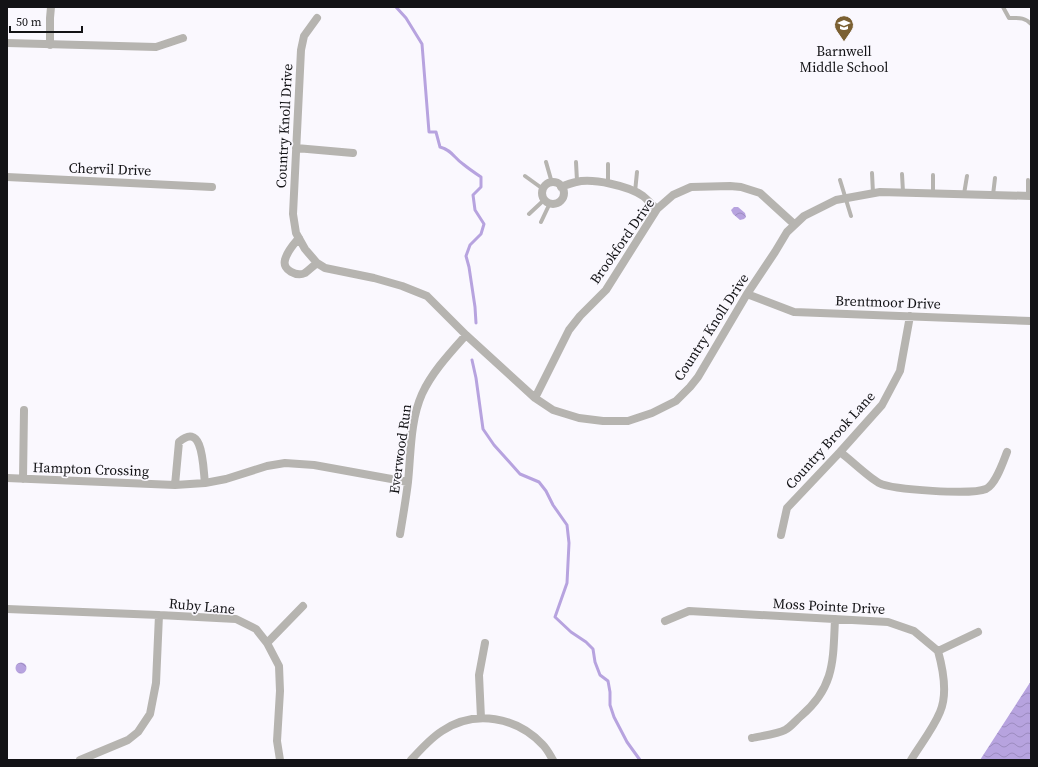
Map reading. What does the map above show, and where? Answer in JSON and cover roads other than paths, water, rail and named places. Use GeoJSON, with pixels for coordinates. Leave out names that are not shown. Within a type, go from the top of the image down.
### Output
{"type":"FeatureCollection","features":[{"type":"Feature","properties":{"kind":"street"},"geometry":{"type":"LineString","coordinates":[[50,45],[51,7]]}},
{"type":"Feature","properties":{"kind":"street","name":"Country Knoll Drive"},"geometry":{"type":"LineString","coordinates":[[317,18],[304,36],[301,50],[294,214],[296,233],[305,249],[317,263],[325,268],[374,278],[402,286],[427,296],[534,398],[553,410],[578,418],[591,420],[628,421],[652,413],[676,401],[698,377],[747,294],[787,232],[804,216],[836,200],[880,192],[1030,196]]}},
{"type":"Feature","properties":{"kind":"street"},"geometry":{"type":"LineString","coordinates":[[7,43],[156,47],[183,38]]}},
{"type":"Feature","properties":{"kind":"street"},"geometry":{"type":"LineString","coordinates":[[296,148],[353,153]]}},
{"type":"Feature","properties":{"kind":"street","name":"Chervil Drive"},"geometry":{"type":"LineString","coordinates":[[7,177],[212,187]]}},
{"type":"Feature","properties":{"kind":"street"},"geometry":{"type":"LineString","coordinates":[[561,187],[577,181],[608,183],[629,188],[643,196],[657,209]]}},
{"type":"Feature","properties":{"kind":"street"},"geometry":{"type":"LineString","coordinates":[[556,183],[561,187],[563,195],[560,201],[554,204],[547,202],[542,195],[543,189],[546,185],[556,183]]}},
{"type":"Feature","properties":{"kind":"street","name":"Brookford Drive"},"geometry":{"type":"LineString","coordinates":[[534,398],[569,330],[584,312],[606,290],[657,209],[673,195],[691,188],[730,186],[741,187],[760,193],[794,224]]}},
{"type":"Feature","properties":{"kind":"street"},"geometry":{"type":"LineString","coordinates":[[299,238],[290,249],[285,259],[284,264],[287,269],[294,274],[303,274],[317,263]]}},
{"type":"Feature","properties":{"kind":"street","name":"Brentmoor Drive"},"geometry":{"type":"LineString","coordinates":[[747,294],[794,312],[1031,321]]}},
{"type":"Feature","properties":{"kind":"street","name":"Country Brook Lane"},"geometry":{"type":"LineString","coordinates":[[781,535],[787,508],[882,405],[900,371],[910,316]]}},
{"type":"Feature","properties":{"kind":"street","name":"Everwood Run"},"geometry":{"type":"LineString","coordinates":[[400,534],[408,482],[409,461],[418,406],[423,392],[440,365],[466,334]]}},
{"type":"Feature","properties":{"kind":"street"},"geometry":{"type":"LineString","coordinates":[[23,479],[24,410]]}},
{"type":"Feature","properties":{"kind":"street"},"geometry":{"type":"LineString","coordinates":[[175,485],[179,442],[184,437],[192,436],[200,446],[205,484]]}},
{"type":"Feature","properties":{"kind":"street"},"geometry":{"type":"LineString","coordinates":[[840,452],[878,482],[888,486],[904,489],[968,492],[986,489],[989,486],[995,479],[1007,452]]}},
{"type":"Feature","properties":{"kind":"street","name":"Hampton Crossing"},"geometry":{"type":"LineString","coordinates":[[7,478],[175,485],[205,484],[267,466],[285,463],[300,463],[408,482]]}},
{"type":"Feature","properties":{"kind":"street"},"geometry":{"type":"LineString","coordinates":[[267,643],[303,606]]}},
{"type":"Feature","properties":{"kind":"street","name":"Ruby Lane"},"geometry":{"type":"LineString","coordinates":[[7,610],[159,615],[236,620],[256,629],[267,643],[279,666],[280,691],[277,741],[280,760]]}},
{"type":"Feature","properties":{"kind":"street","name":"Moss Pointe Drive"},"geometry":{"type":"LineString","coordinates":[[665,621],[689,611],[888,622],[914,631],[938,651]]}},
{"type":"Feature","properties":{"kind":"street"},"geometry":{"type":"LineString","coordinates":[[80,760],[128,740],[138,732],[150,714],[156,684],[159,615]]}},
{"type":"Feature","properties":{"kind":"street"},"geometry":{"type":"LineString","coordinates":[[752,738],[785,730],[810,709],[819,697],[830,678],[833,663],[836,619]]}},
{"type":"Feature","properties":{"kind":"street"},"geometry":{"type":"LineString","coordinates":[[911,760],[940,712],[944,697],[942,670],[938,651],[978,632]]}},
{"type":"Feature","properties":{"kind":"street"},"geometry":{"type":"LineString","coordinates":[[480,718],[479,674],[485,643]]}},
{"type":"Feature","properties":{"kind":"street"},"geometry":{"type":"LineString","coordinates":[[411,760],[442,730],[464,721],[480,718],[505,720],[525,730],[543,745],[553,760]]}},
{"type":"Feature","properties":{"kind":"lane"},"geometry":{"type":"LineString","coordinates":[[1003,7],[1009,18],[1027,20],[1031,24]]}},
{"type":"Feature","properties":{"kind":"lane"},"geometry":{"type":"LineString","coordinates":[[546,162],[552,183]]}},
{"type":"Feature","properties":{"kind":"lane"},"geometry":{"type":"LineString","coordinates":[[576,162],[577,181]]}},
{"type":"Feature","properties":{"kind":"lane"},"geometry":{"type":"LineString","coordinates":[[608,164],[608,183]]}},
{"type":"Feature","properties":{"kind":"lane"},"geometry":{"type":"LineString","coordinates":[[635,192],[637,172]]}},
{"type":"Feature","properties":{"kind":"lane"},"geometry":{"type":"LineString","coordinates":[[872,173],[873,193]]}},
{"type":"Feature","properties":{"kind":"lane"},"geometry":{"type":"LineString","coordinates":[[902,174],[903,192]]}},
{"type":"Feature","properties":{"kind":"lane"},"geometry":{"type":"LineString","coordinates":[[933,175],[933,193]]}},
{"type":"Feature","properties":{"kind":"lane"},"geometry":{"type":"LineString","coordinates":[[525,176],[543,189]]}},
{"type":"Feature","properties":{"kind":"lane"},"geometry":{"type":"LineString","coordinates":[[964,194],[967,176]]}},
{"type":"Feature","properties":{"kind":"lane"},"geometry":{"type":"LineString","coordinates":[[993,195],[994,178]]}},
{"type":"Feature","properties":{"kind":"lane"},"geometry":{"type":"LineString","coordinates":[[840,180],[851,216]]}},
{"type":"Feature","properties":{"kind":"lane"},"geometry":{"type":"LineString","coordinates":[[1028,180],[1030,196]]}},
{"type":"Feature","properties":{"kind":"lane"},"geometry":{"type":"LineString","coordinates":[[529,214],[547,202]]}},
{"type":"Feature","properties":{"kind":"lane"},"geometry":{"type":"LineString","coordinates":[[541,222],[547,202]]}},
{"type":"Feature","properties":{"kind":"water"},"geometry":{"type":"Polygon","coordinates":[[[734,207],[738,207],[745,213],[746,217],[744,219],[740,220],[733,214],[731,210],[734,207]]]}},
{"type":"Feature","properties":{"kind":"water"},"geometry":{"type":"Polygon","coordinates":[[[21,662],[25,664],[27,668],[25,672],[21,674],[17,672],[15,668],[17,664],[21,662]]]}},
{"type":"Feature","properties":{"kind":"water"},"geometry":{"type":"Polygon","coordinates":[[[1031,681],[1031,760],[980,760],[1031,681]]]}},
{"type":"Feature","properties":{"kind":"waterway"},"geometry":{"type":"LineString","coordinates":[[396,7],[406,18],[422,44],[429,132],[436,132],[440,147],[450,152],[460,162],[481,177],[481,187],[473,195],[475,210],[484,224],[481,234],[470,245],[466,256],[475,307],[476,323]]}},
{"type":"Feature","properties":{"kind":"waterway"},"geometry":{"type":"LineString","coordinates":[[472,360],[483,429],[494,445],[520,474],[539,482],[567,525],[569,543],[567,583],[555,617],[593,649],[595,662],[600,675],[608,681],[610,705],[614,717],[627,742],[640,760]]}},
{"type":"Feature","properties":{"kind":"place","name":"Barnwell Middle School"},"geometry":{"type":"Point","coordinates":[844,42]}}]}
